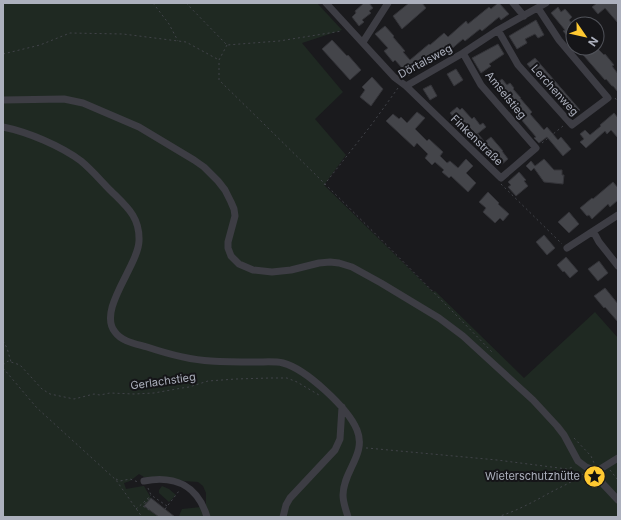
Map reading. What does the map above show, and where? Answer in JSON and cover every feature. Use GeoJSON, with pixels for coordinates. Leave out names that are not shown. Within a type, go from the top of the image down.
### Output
{"type":"FeatureCollection","features":[{"type":"Feature","properties":{"kind":"street","name":"Finkenstraße"},"geometry":{"type":"LineString","coordinates":[[326,3],[394,76],[501,178],[536,148]]}},
{"type":"Feature","properties":{"kind":"street"},"geometry":{"type":"LineString","coordinates":[[363,42],[388,3]]}},
{"type":"Feature","properties":{"kind":"street"},"geometry":{"type":"LineString","coordinates":[[513,3],[524,16]]}},
{"type":"Feature","properties":{"kind":"street","name":"Dörtalsweg"},"geometry":{"type":"LineString","coordinates":[[406,86],[463,53],[498,30],[546,3]]}},
{"type":"Feature","properties":{"kind":"street","name":"Lerchenweg"},"geometry":{"type":"LineString","coordinates":[[498,30],[518,65],[572,125],[608,98],[558,40],[538,8]]}},
{"type":"Feature","properties":{"kind":"street","name":"Amselstieg"},"geometry":{"type":"LineString","coordinates":[[463,53],[481,85],[536,148]]}},
{"type":"Feature","properties":{"kind":"street"},"geometry":{"type":"LineString","coordinates":[[3,100],[64,99],[83,103],[139,127],[204,167],[225,190],[234,209],[235,216],[228,242],[228,248],[231,256],[239,264],[254,270],[272,272],[291,270],[319,263],[330,262],[340,263],[352,267],[382,283],[439,318],[463,336],[533,400],[564,435],[576,458],[589,469],[597,471],[618,458]]}},
{"type":"Feature","properties":{"kind":"street"},"geometry":{"type":"LineString","coordinates":[[3,128],[38,138],[77,159],[88,167],[125,205],[135,218],[138,230],[138,248],[134,261],[118,291],[111,313],[110,322],[112,328],[118,336],[168,354],[195,360],[274,362],[286,364],[304,373],[326,390],[342,408],[354,423],[359,434],[360,443],[358,454],[343,488],[343,502],[348,517]]}},
{"type":"Feature","properties":{"kind":"street"},"geometry":{"type":"LineString","coordinates":[[567,248],[618,215]]}},
{"type":"Feature","properties":{"kind":"street"},"geometry":{"type":"LineString","coordinates":[[593,231],[599,242],[618,266]]}},
{"type":"Feature","properties":{"kind":"street"},"geometry":{"type":"LineString","coordinates":[[283,517],[286,505],[290,498],[335,450],[340,439],[342,408]]}},
{"type":"Feature","properties":{"kind":"street"},"geometry":{"type":"LineString","coordinates":[[597,471],[603,484],[618,500]]}},
{"type":"Feature","properties":{"kind":"street"},"geometry":{"type":"LineString","coordinates":[[141,481],[158,479],[168,480],[184,485],[190,489],[200,501],[208,517]]}},
{"type":"Feature","properties":{"kind":"path"},"geometry":{"type":"LineString","coordinates":[[153,3],[169,24],[179,41]]}},
{"type":"Feature","properties":{"kind":"path"},"geometry":{"type":"LineString","coordinates":[[186,3],[228,45],[279,41],[350,30]]}},
{"type":"Feature","properties":{"kind":"path"},"geometry":{"type":"LineString","coordinates":[[3,54],[40,45],[70,33],[123,34],[186,42],[219,60]]}},
{"type":"Feature","properties":{"kind":"path"},"geometry":{"type":"LineString","coordinates":[[228,45],[219,60],[219,80],[432,290],[492,353]]}},
{"type":"Feature","properties":{"kind":"path","name":"Dörtalsweg"},"geometry":{"type":"LineString","coordinates":[[325,185],[399,87],[406,86]]}},
{"type":"Feature","properties":{"kind":"path"},"geometry":{"type":"LineString","coordinates":[[536,148],[568,121]]}},
{"type":"Feature","properties":{"kind":"path"},"geometry":{"type":"LineString","coordinates":[[501,178],[498,181],[567,248]]}},
{"type":"Feature","properties":{"kind":"path"},"geometry":{"type":"LineString","coordinates":[[3,341],[12,362],[8,361],[3,365]]}},
{"type":"Feature","properties":{"kind":"path","name":"Gerlachstieg"},"geometry":{"type":"LineString","coordinates":[[12,362],[20,365],[42,389],[50,394],[74,398],[94,394],[100,395],[110,393],[154,393],[189,387],[208,381],[270,378],[287,378],[323,396]]}},
{"type":"Feature","properties":{"kind":"path"},"geometry":{"type":"LineString","coordinates":[[3,368],[36,408],[115,479],[142,517]]}},
{"type":"Feature","properties":{"kind":"path"},"geometry":{"type":"LineString","coordinates":[[575,439],[591,456],[597,471]]}},
{"type":"Feature","properties":{"kind":"path"},"geometry":{"type":"LineString","coordinates":[[360,443],[367,448],[497,460],[567,469],[581,463]]}},
{"type":"Feature","properties":{"kind":"path"},"geometry":{"type":"LineString","coordinates":[[606,465],[618,480]]}},
{"type":"Feature","properties":{"kind":"path"},"geometry":{"type":"LineString","coordinates":[[497,517],[527,506],[586,473],[589,469]]}},
{"type":"Feature","properties":{"kind":"path"},"geometry":{"type":"LineString","coordinates":[[115,479],[120,481],[130,479],[141,481]]}},
{"type":"Feature","properties":{"kind":"path"},"geometry":{"type":"LineString","coordinates":[[165,509],[180,491]]}},
{"type":"Feature","properties":{"kind":"path"},"geometry":{"type":"LineString","coordinates":[[136,509],[152,495]]}},
{"type":"Feature","properties":{"kind":"path"},"geometry":{"type":"LineString","coordinates":[[152,495],[167,506]]}},
{"type":"Feature","properties":{"kind":"path"},"geometry":{"type":"LineString","coordinates":[[149,510],[143,506],[152,495]]}},
{"type":"Feature","properties":{"kind":"shaded area"},"geometry":{"type":"Polygon","coordinates":[[[3,3],[317,3],[342,30],[302,43],[343,92],[315,119],[346,155],[324,185],[433,292],[435,291],[524,378],[595,312],[618,338],[618,517],[181,517],[179,516],[182,509],[206,507],[206,493],[203,486],[198,482],[168,478],[144,477],[139,474],[130,481],[124,483],[126,489],[144,486],[151,498],[145,506],[160,517],[3,517],[3,3]]]}},
{"type":"Feature","properties":{"kind":"shaded area"},"geometry":{"type":"Polygon","coordinates":[[[162,486],[169,489],[176,495],[169,502],[159,493],[162,486]]]}},
{"type":"Feature","properties":{"kind":"building"},"geometry":{"type":"Polygon","coordinates":[[[364,3],[369,3],[373,8],[369,11],[371,13],[362,20],[364,22],[359,26],[352,17],[356,13],[355,11],[364,3]]]}},
{"type":"Feature","properties":{"kind":"building"},"geometry":{"type":"Polygon","coordinates":[[[409,3],[422,3],[426,8],[402,29],[393,16],[409,3]]]}},
{"type":"Feature","properties":{"kind":"building"},"geometry":{"type":"Polygon","coordinates":[[[498,3],[509,14],[501,20],[499,17],[482,31],[480,29],[465,41],[463,39],[448,52],[445,49],[430,63],[427,59],[409,76],[395,60],[393,62],[384,51],[388,48],[375,34],[385,26],[394,36],[393,37],[405,51],[403,52],[410,60],[444,33],[448,37],[466,21],[468,24],[489,7],[491,9],[498,3]]]}},
{"type":"Feature","properties":{"kind":"building"},"geometry":{"type":"Polygon","coordinates":[[[597,3],[618,3],[618,23],[605,8],[598,14],[592,7],[597,3]]]}},
{"type":"Feature","properties":{"kind":"building"},"geometry":{"type":"Polygon","coordinates":[[[558,7],[561,12],[565,9],[571,16],[565,16],[565,30],[551,13],[558,7]]]}},
{"type":"Feature","properties":{"kind":"building"},"geometry":{"type":"Polygon","coordinates":[[[536,20],[544,35],[538,38],[535,34],[525,39],[527,43],[517,49],[509,36],[536,20]]]}},
{"type":"Feature","properties":{"kind":"building"},"geometry":{"type":"Polygon","coordinates":[[[332,40],[361,70],[350,80],[322,49],[332,40]]]}},
{"type":"Feature","properties":{"kind":"building"},"geometry":{"type":"Polygon","coordinates":[[[498,44],[504,54],[489,64],[491,66],[481,73],[472,58],[498,44]]]}},
{"type":"Feature","properties":{"kind":"building"},"geometry":{"type":"Polygon","coordinates":[[[605,54],[614,65],[612,66],[618,74],[618,92],[606,79],[605,80],[584,56],[605,56],[605,54]]]}},
{"type":"Feature","properties":{"kind":"building"},"geometry":{"type":"Polygon","coordinates":[[[535,58],[580,110],[572,117],[527,64],[535,58]]]}},
{"type":"Feature","properties":{"kind":"building"},"geometry":{"type":"Polygon","coordinates":[[[456,69],[463,80],[454,86],[447,74],[456,69]]]}},
{"type":"Feature","properties":{"kind":"building"},"geometry":{"type":"Polygon","coordinates":[[[372,77],[383,89],[371,106],[360,97],[365,90],[362,87],[372,77]]]}},
{"type":"Feature","properties":{"kind":"building"},"geometry":{"type":"Polygon","coordinates":[[[502,79],[507,85],[510,83],[514,88],[513,89],[532,112],[530,114],[544,130],[547,127],[558,140],[561,137],[571,149],[563,156],[547,137],[539,143],[534,138],[536,137],[493,86],[502,79]]]}},
{"type":"Feature","properties":{"kind":"building"},"geometry":{"type":"Polygon","coordinates":[[[431,85],[437,96],[430,100],[423,89],[431,85]]]}},
{"type":"Feature","properties":{"kind":"building"},"geometry":{"type":"Polygon","coordinates":[[[457,107],[460,110],[462,108],[472,119],[474,117],[480,125],[483,123],[486,127],[476,135],[465,122],[461,125],[459,122],[458,123],[450,113],[457,107]]]}},
{"type":"Feature","properties":{"kind":"building"},"geometry":{"type":"Polygon","coordinates":[[[417,112],[425,118],[415,129],[427,141],[429,139],[443,152],[440,156],[447,163],[450,161],[458,168],[466,159],[473,166],[466,173],[476,183],[468,192],[451,176],[449,178],[442,172],[444,170],[435,162],[432,165],[425,158],[428,154],[417,143],[414,147],[386,121],[393,114],[399,119],[401,117],[407,123],[417,112]]]}},
{"type":"Feature","properties":{"kind":"building"},"geometry":{"type":"Polygon","coordinates":[[[614,113],[618,118],[618,138],[611,130],[607,134],[605,131],[586,148],[580,142],[584,139],[580,134],[585,130],[590,135],[614,113]]]}},
{"type":"Feature","properties":{"kind":"building"},"geometry":{"type":"Polygon","coordinates":[[[478,134],[484,141],[478,146],[474,142],[476,141],[473,138],[478,134]]]}},
{"type":"Feature","properties":{"kind":"building"},"geometry":{"type":"Polygon","coordinates":[[[491,137],[508,159],[501,165],[482,144],[491,137]]]}},
{"type":"Feature","properties":{"kind":"building"},"geometry":{"type":"Polygon","coordinates":[[[544,159],[554,170],[562,170],[562,175],[564,175],[563,184],[544,182],[534,168],[531,171],[526,166],[531,161],[535,166],[544,159]]]}},
{"type":"Feature","properties":{"kind":"building"},"geometry":{"type":"Polygon","coordinates":[[[519,172],[526,180],[524,181],[528,186],[516,196],[508,187],[511,185],[508,182],[519,172]]]}},
{"type":"Feature","properties":{"kind":"building"},"geometry":{"type":"Polygon","coordinates":[[[613,182],[618,188],[618,200],[610,207],[608,204],[592,219],[589,215],[587,216],[580,208],[613,182]]]}},
{"type":"Feature","properties":{"kind":"building"},"geometry":{"type":"Polygon","coordinates":[[[488,192],[509,214],[503,221],[500,218],[495,223],[483,212],[486,208],[479,202],[488,192]]]}},
{"type":"Feature","properties":{"kind":"building"},"geometry":{"type":"Polygon","coordinates":[[[569,212],[579,224],[569,233],[558,222],[569,212]]]}},
{"type":"Feature","properties":{"kind":"building"},"geometry":{"type":"Polygon","coordinates":[[[544,235],[555,248],[547,255],[536,242],[544,235]]]}},
{"type":"Feature","properties":{"kind":"building"},"geometry":{"type":"Polygon","coordinates":[[[566,257],[578,271],[570,278],[557,265],[566,257]]]}},
{"type":"Feature","properties":{"kind":"building"},"geometry":{"type":"Polygon","coordinates":[[[599,261],[608,273],[598,281],[588,269],[599,261]]]}},
{"type":"Feature","properties":{"kind":"building"},"geometry":{"type":"Polygon","coordinates":[[[605,288],[618,304],[618,322],[594,296],[605,288]]]}},
{"type":"Feature","properties":{"kind":"building"},"geometry":{"type":"Polygon","coordinates":[[[151,498],[175,517],[159,517],[144,506],[151,498]]]}},
{"type":"Feature","properties":{"kind":"place","name":"Wieterschutzhütte"},"geometry":{"type":"Point","coordinates":[595,476]}}]}
